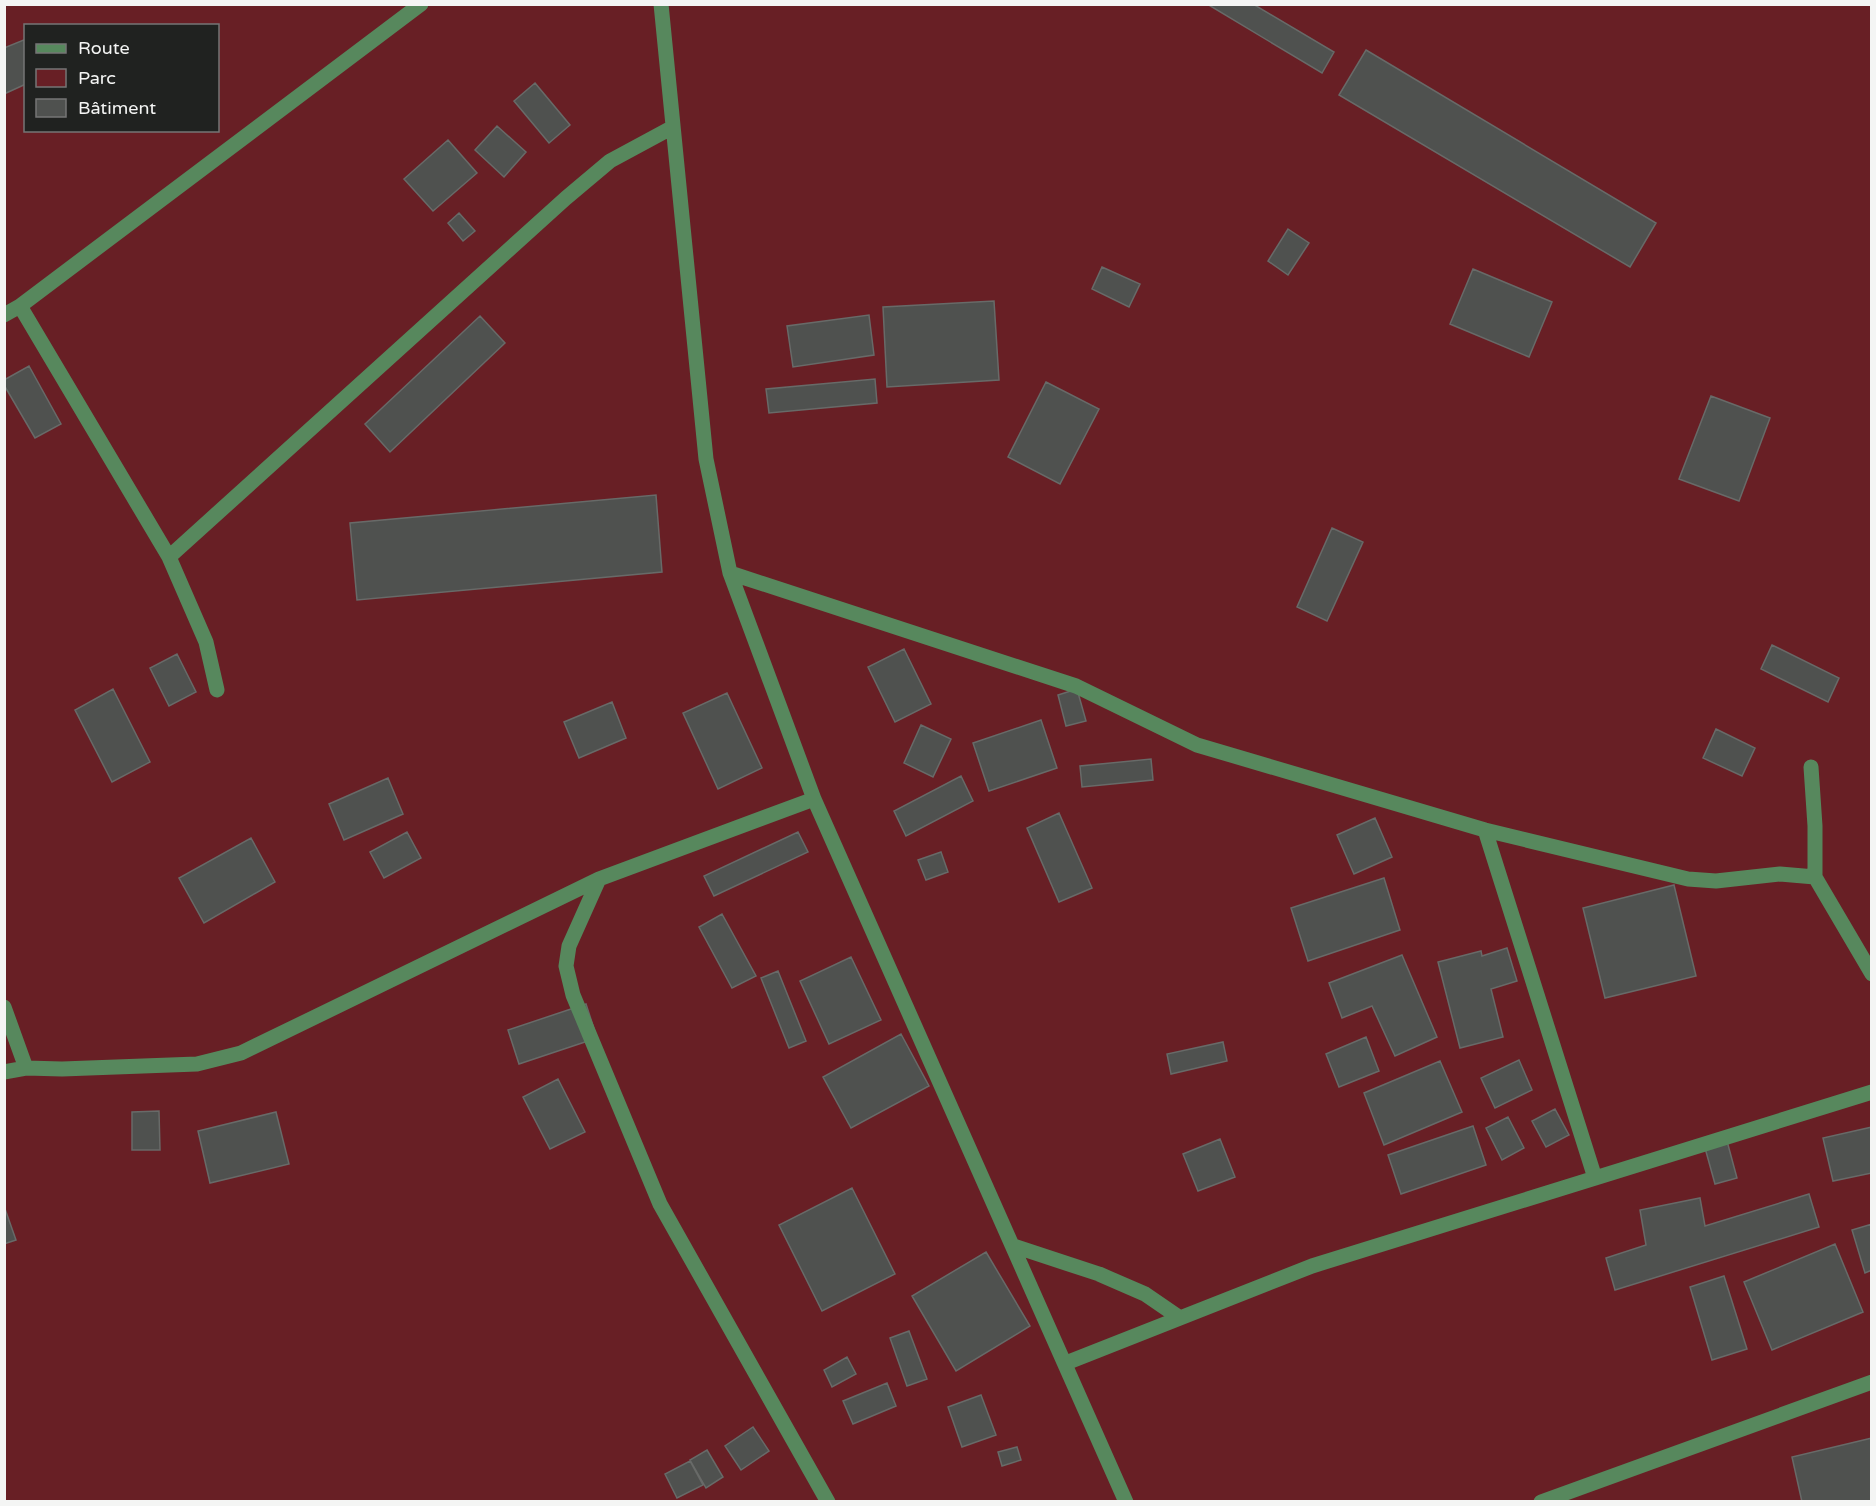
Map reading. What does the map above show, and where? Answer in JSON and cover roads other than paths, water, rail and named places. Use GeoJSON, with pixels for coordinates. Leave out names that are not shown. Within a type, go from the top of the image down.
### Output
{"type":"FeatureCollection","features":[{"type":"Feature","properties":{"kind":"street"},"geometry":{"type":"LineString","coordinates":[[4,315],[20,306],[421,4]]}},
{"type":"Feature","properties":{"kind":"street"},"geometry":{"type":"LineString","coordinates":[[661,4],[706,459],[730,573],[814,799],[1126,1502]]}},
{"type":"Feature","properties":{"kind":"street"},"geometry":{"type":"LineString","coordinates":[[169,557],[566,198],[610,161],[673,127]]}},
{"type":"Feature","properties":{"kind":"street"},"geometry":{"type":"LineString","coordinates":[[20,306],[169,557],[206,642],[217,690]]}},
{"type":"Feature","properties":{"kind":"street"},"geometry":{"type":"LineString","coordinates":[[730,573],[1076,686],[1197,745],[1485,830],[1688,879],[1716,881],[1780,874],[1815,877]]}},
{"type":"Feature","properties":{"kind":"street"},"geometry":{"type":"LineString","coordinates":[[1811,767],[1815,826],[1815,877],[1872,974]]}},
{"type":"Feature","properties":{"kind":"street"},"geometry":{"type":"LineString","coordinates":[[4,1072],[26,1068],[62,1070],[197,1064],[241,1053],[599,879],[814,799]]}},
{"type":"Feature","properties":{"kind":"street"},"geometry":{"type":"LineString","coordinates":[[1485,830],[1595,1178]]}},
{"type":"Feature","properties":{"kind":"street"},"geometry":{"type":"LineString","coordinates":[[599,879],[569,946],[566,966],[573,995],[660,1204],[828,1502]]}},
{"type":"Feature","properties":{"kind":"street"},"geometry":{"type":"LineString","coordinates":[[4,1007],[26,1068]]}},
{"type":"Feature","properties":{"kind":"street"},"geometry":{"type":"LineString","coordinates":[[1066,1363],[1312,1266],[1872,1092]]}},
{"type":"Feature","properties":{"kind":"street"},"geometry":{"type":"LineString","coordinates":[[1014,1246],[1108,1278],[1145,1294],[1180,1318]]}},
{"type":"Feature","properties":{"kind":"street"},"geometry":{"type":"LineString","coordinates":[[1541,1502],[1872,1382]]}}]}
